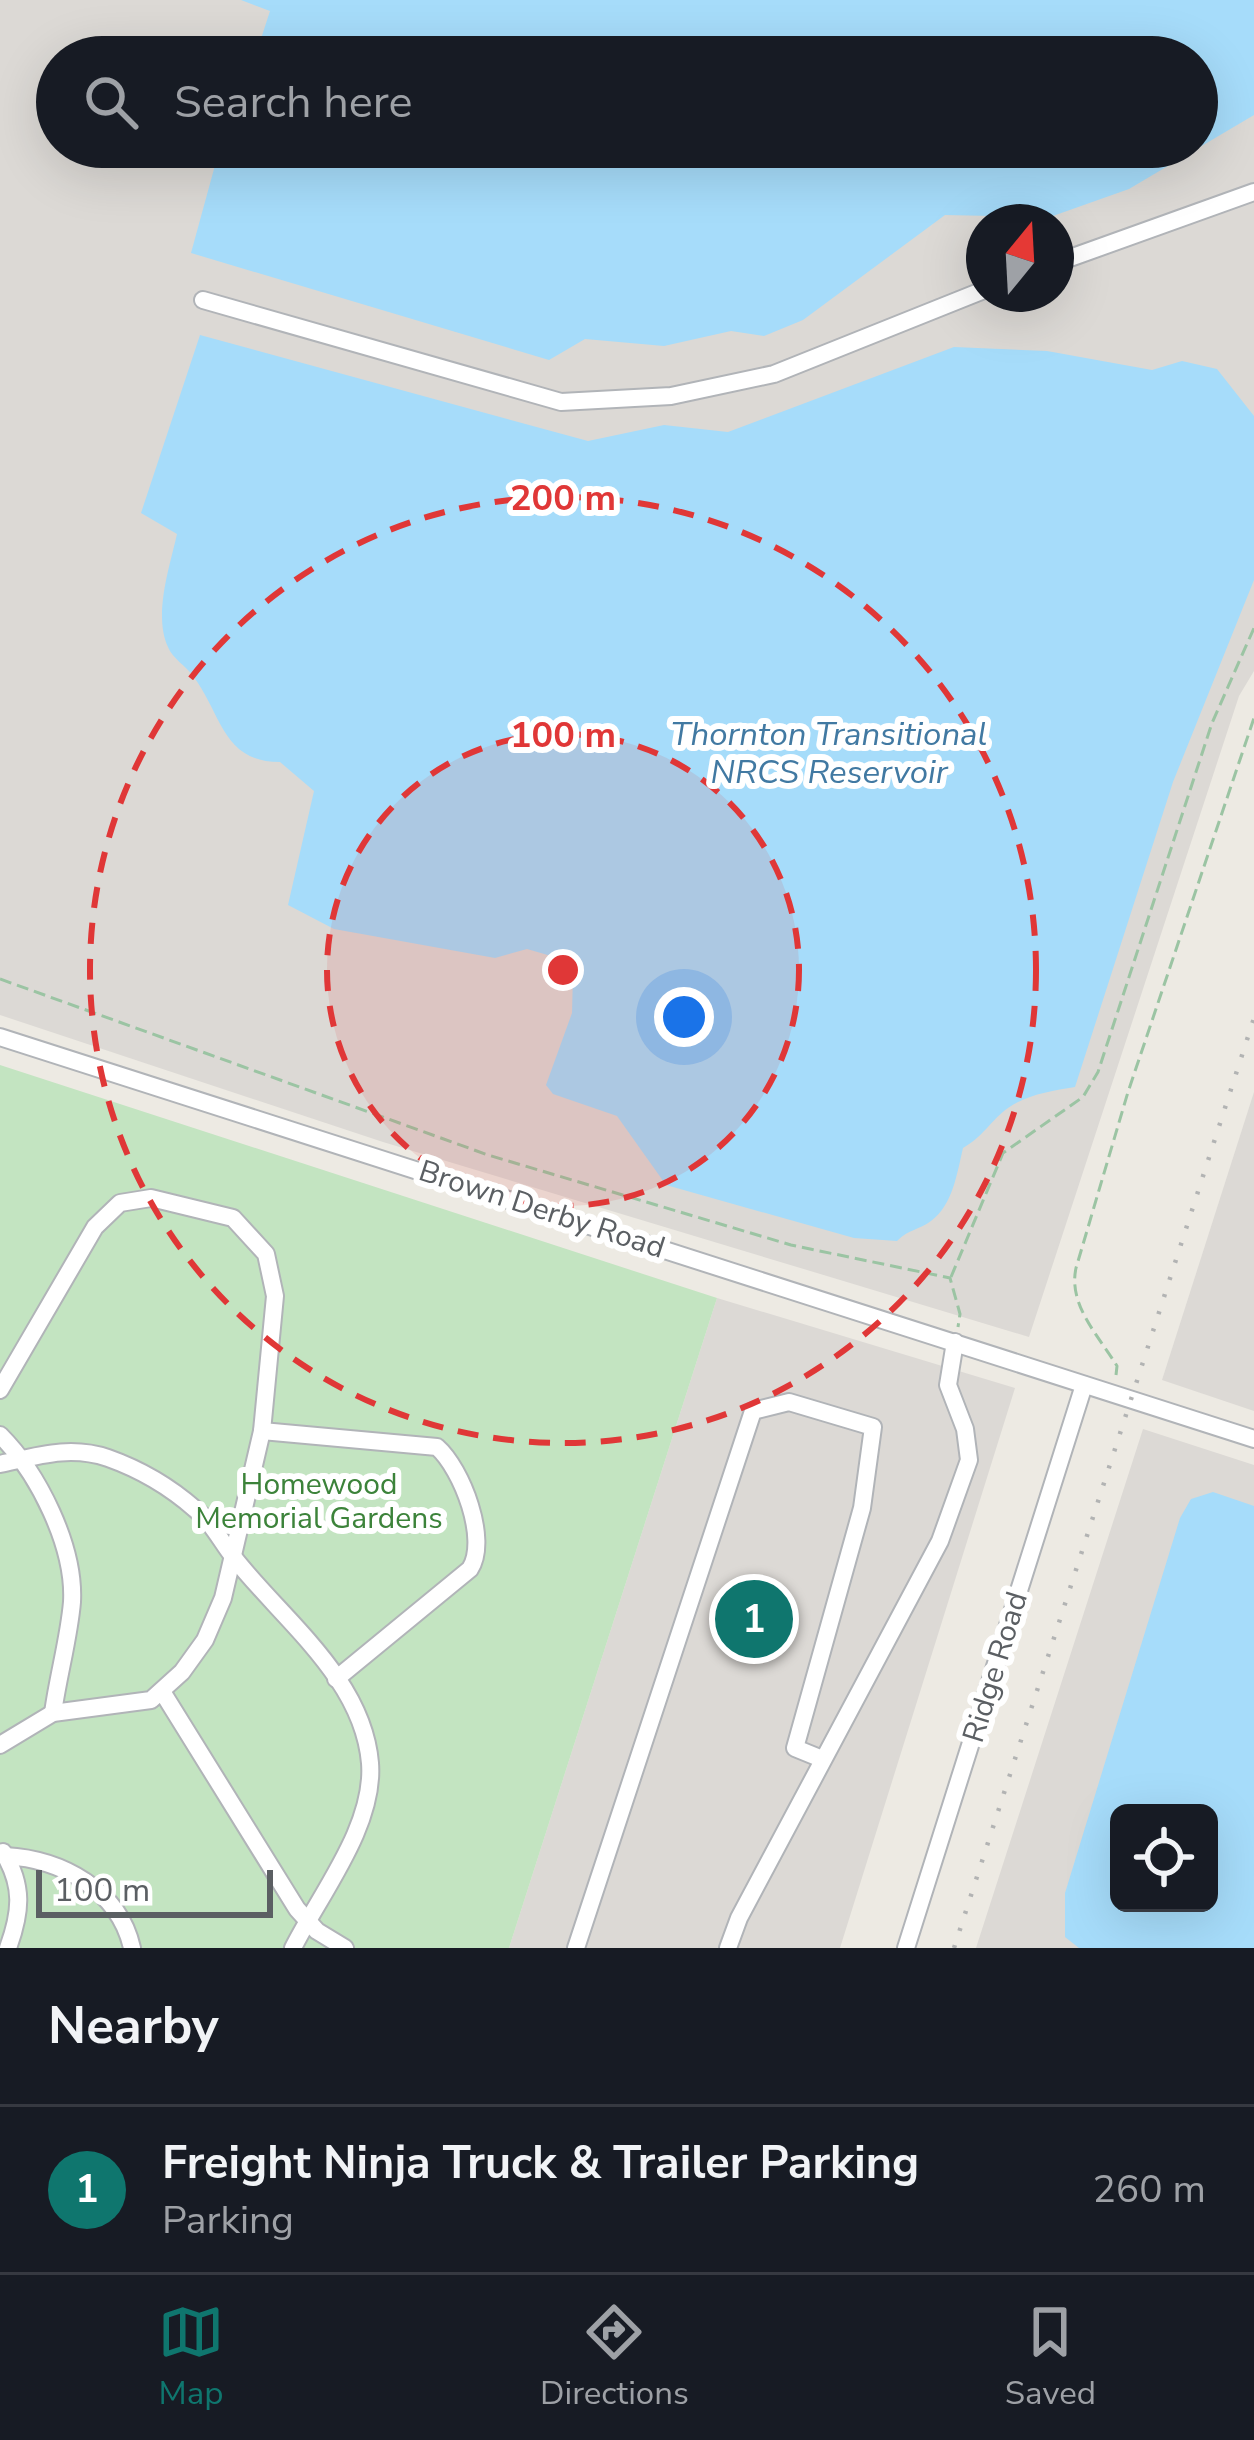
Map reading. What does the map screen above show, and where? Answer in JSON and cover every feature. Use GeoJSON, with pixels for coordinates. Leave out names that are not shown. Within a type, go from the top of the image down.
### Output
{"type":"FeatureCollection","features":[{"type":"Feature","properties":{"kind":"street"},"geometry":{"type":"LineString","coordinates":[[1074,257],[1254,193]]}},
{"type":"Feature","properties":{"kind":"street"},"geometry":{"type":"LineString","coordinates":[[203,300],[561,402],[670,396],[773,374],[966,297]]}},
{"type":"Feature","properties":{"kind":"street","name":"Brown Derby Road"},"geometry":{"type":"LineString","coordinates":[[0,1037],[1254,1439]]}},
{"type":"Feature","properties":{"kind":"street"},"geometry":{"type":"LineString","coordinates":[[0,1390],[104,1215],[129,1199],[151,1198],[233,1218],[266,1254],[275,1297],[262,1431],[206,1640],[163,1693],[141,1704],[53,1713],[0,1745]]}},
{"type":"Feature","properties":{"kind":"street"},"geometry":{"type":"LineString","coordinates":[[728,1948],[822,1759],[940,1541],[969,1460],[965,1429],[948,1385],[955,1342]]}},
{"type":"Feature","properties":{"kind":"street","name":"Ridge Road"},"geometry":{"type":"LineString","coordinates":[[906,1948],[1084,1385]]}},
{"type":"Feature","properties":{"kind":"street"},"geometry":{"type":"LineString","coordinates":[[576,1948],[753,1411],[789,1402],[872,1426],[862,1508],[796,1748],[822,1759]]}},
{"type":"Feature","properties":{"kind":"street"},"geometry":{"type":"LineString","coordinates":[[262,1431],[437,1447],[452,1465],[478,1537],[479,1553],[470,1569],[336,1678]]}},
{"type":"Feature","properties":{"kind":"street"},"geometry":{"type":"LineString","coordinates":[[0,1435],[25,1459],[61,1543],[71,1586],[53,1713]]}},
{"type":"Feature","properties":{"kind":"street"},"geometry":{"type":"LineString","coordinates":[[0,1464],[78,1451],[128,1467],[197,1510],[336,1678],[367,1746],[368,1786],[351,1835],[293,1948]]}},
{"type":"Feature","properties":{"kind":"street"},"geometry":{"type":"LineString","coordinates":[[163,1693],[307,1921],[345,1948]]}},
{"type":"Feature","properties":{"kind":"street"},"geometry":{"type":"LineString","coordinates":[[3,1852],[20,1887],[8,1948]]}},
{"type":"Feature","properties":{"kind":"street"},"geometry":{"type":"LineString","coordinates":[[3,1852],[78,1876],[117,1911],[132,1948]]}},
{"type":"Feature","properties":{"kind":"path"},"geometry":{"type":"LineString","coordinates":[[955,1342],[960,1314],[950,1278],[1004,1153],[1083,1097],[1098,1072],[1211,724],[1254,628]]}},
{"type":"Feature","properties":{"kind":"path"},"geometry":{"type":"LineString","coordinates":[[1113,1394],[1117,1366],[1077,1303],[1072,1286],[1254,718]]}},
{"type":"Feature","properties":{"kind":"path"},"geometry":{"type":"LineString","coordinates":[[0,979],[364,1114],[619,1196],[791,1245],[950,1278]]}},
{"type":"Feature","properties":{"kind":"shaded area"},"geometry":{"type":"Polygon","coordinates":[[[0,0],[1254,0],[1254,671],[1239,696],[1029,1337],[383,1142],[0,1015],[0,0]]]}},
{"type":"Feature","properties":{"kind":"shaded area"},"geometry":{"type":"Polygon","coordinates":[[[1254,1092],[1254,1411],[1162,1380],[1254,1092]]]}},
{"type":"Feature","properties":{"kind":"shaded area"},"geometry":{"type":"Polygon","coordinates":[[[717,1298],[1015,1388],[840,1948],[509,1948],[717,1298]]]}},
{"type":"Feature","properties":{"kind":"shaded area"},"geometry":{"type":"Polygon","coordinates":[[[1143,1429],[1254,1465],[1254,1948],[976,1948],[1143,1429]]]}},
{"type":"Feature","properties":{"kind":"green space","name":"Homewood Memorial Gardens"},"geometry":{"type":"Polygon","coordinates":[[[0,1065],[717,1298],[509,1948],[0,1948],[0,1065]]]}},
{"type":"Feature","properties":{"kind":"water"},"geometry":{"type":"Polygon","coordinates":[[[241,0],[1254,0],[1254,115],[1218,136],[1218,36],[262,36],[270,11],[241,0]]]}},
{"type":"Feature","properties":{"kind":"water"},"geometry":{"type":"Polygon","coordinates":[[[214,168],[1164,168],[1129,189],[1074,208],[1074,204],[966,204],[966,215],[945,215],[803,320],[764,336],[731,331],[664,346],[585,339],[549,360],[191,253],[214,168]]]}},
{"type":"Feature","properties":{"kind":"water","name":"Thornton Transitional NRCS Reservoir"},"geometry":{"type":"Polygon","coordinates":[[[200,335],[588,441],[664,425],[728,432],[954,347],[1047,351],[1152,370],[1182,361],[1217,369],[1254,416],[1254,580],[1173,782],[1075,1087],[1016,1103],[963,1148],[949,1197],[931,1221],[897,1241],[854,1238],[666,1185],[617,1116],[553,1094],[546,1085],[572,1013],[573,974],[558,958],[527,949],[495,958],[334,929],[288,905],[314,791],[280,762],[261,760],[235,745],[193,676],[170,651],[162,606],[177,534],[141,513],[200,335]]]}},
{"type":"Feature","properties":{"kind":"water"},"geometry":{"type":"Polygon","coordinates":[[[1213,1492],[1254,1506],[1254,1948],[1079,1948],[1065,1937],[1065,1893],[1180,1518],[1191,1499],[1213,1492]]]}},
{"type":"Feature","properties":{"kind":"railway"},"geometry":{"type":"LineString","coordinates":[[954,1948],[1254,1018]]}},
{"type":"Feature","properties":{"kind":"place","name":"Freight Ninja Truck & Trailer Parking"},"geometry":{"type":"Point","coordinates":[754,1619]}}]}
